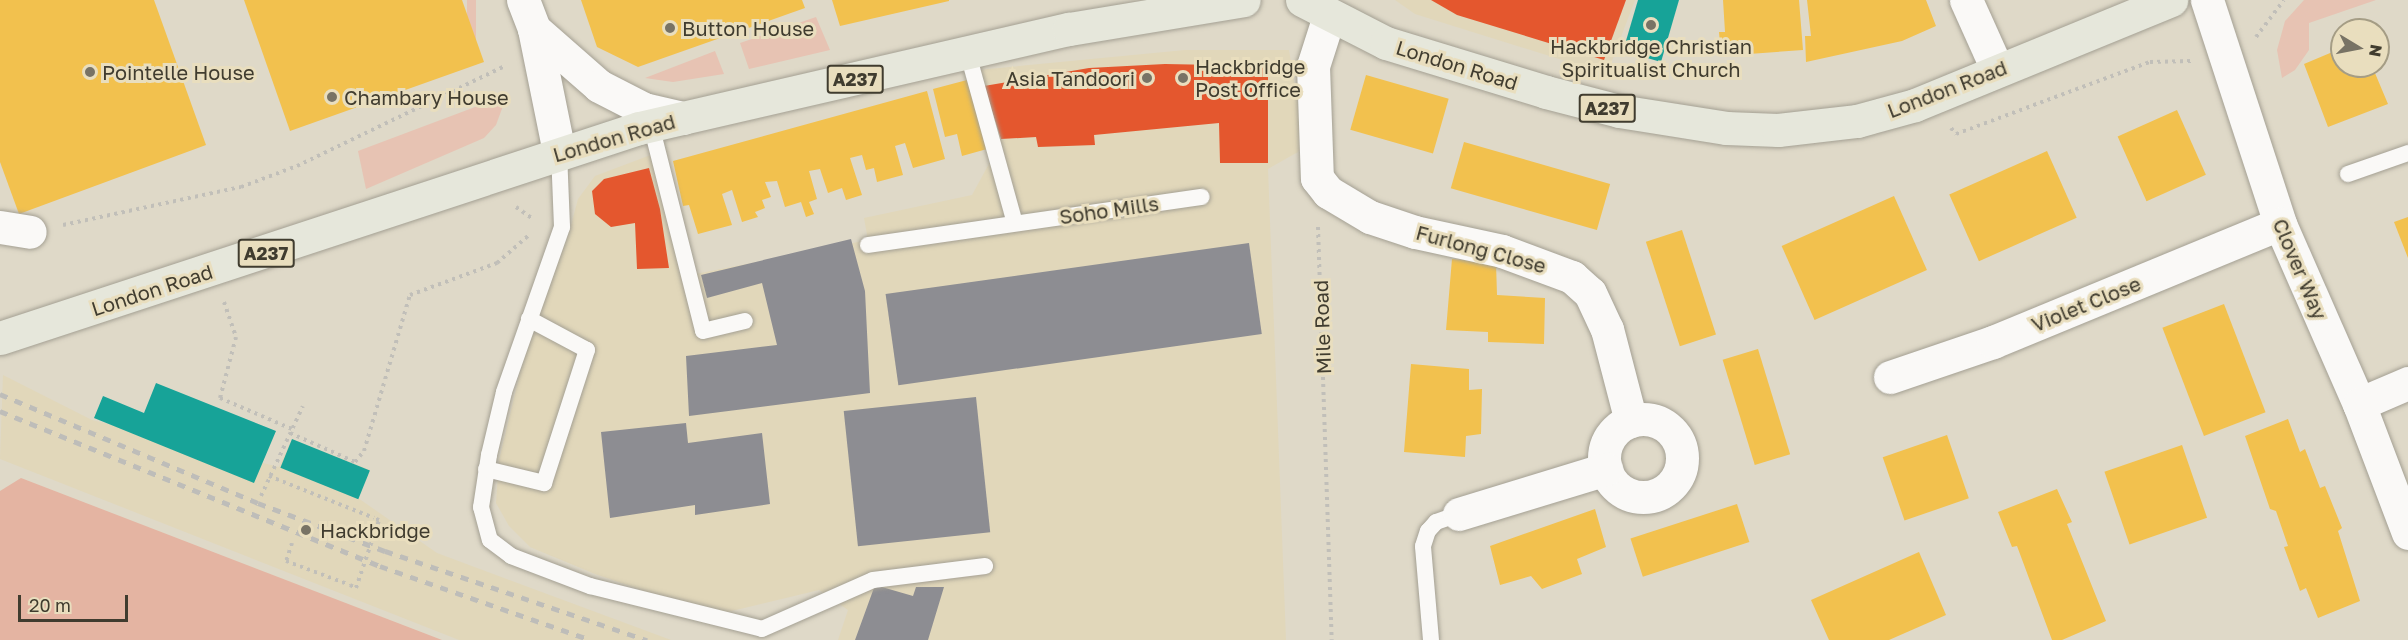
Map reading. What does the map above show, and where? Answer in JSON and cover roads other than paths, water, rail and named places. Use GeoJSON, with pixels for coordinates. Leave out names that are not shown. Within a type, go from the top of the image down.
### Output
{"type":"FeatureCollection","features":[{"type":"Feature","properties":{"kind":"main road","name":"London Road"},"geometry":{"type":"LineString","coordinates":[[0,338],[442,195],[559,152],[651,125],[1069,29],[1244,0]]}},
{"type":"Feature","properties":{"kind":"main road","name":"London Road"},"geometry":{"type":"LineString","coordinates":[[1316,8],[1386,43],[1546,92],[1619,111],[1726,128],[1816,128],[1857,121],[1927,100],[1997,69],[2171,0]]}},
{"type":"Feature","properties":{"kind":"street"},"geometry":{"type":"LineString","coordinates":[[1966,0],[1997,69]]}},
{"type":"Feature","properties":{"kind":"street","name":"Clover Way"},"geometry":{"type":"LineString","coordinates":[[2207,0],[2280,224],[2359,404],[2408,533]]}},
{"type":"Feature","properties":{"kind":"street","name":"Furlong Close"},"geometry":{"type":"LineString","coordinates":[[1316,8],[1313,66],[1317,178],[1328,192],[1370,217],[1415,232],[1502,251],[1572,277],[1590,293],[1607,329],[1631,421]]}},
{"type":"Feature","properties":{"kind":"street"},"geometry":{"type":"LineString","coordinates":[[532,26],[599,86],[644,109],[683,118]]}},
{"type":"Feature","properties":{"kind":"street"},"geometry":{"type":"LineString","coordinates":[[532,26],[559,152]]}},
{"type":"Feature","properties":{"kind":"street","name":"Violet Close"},"geometry":{"type":"LineString","coordinates":[[1890,377],[1993,342],[2280,224]]}},
{"type":"Feature","properties":{"kind":"street"},"geometry":{"type":"LineString","coordinates":[[2359,404],[2408,383]]}},
{"type":"Feature","properties":{"kind":"street"},"geometry":{"type":"LineString","coordinates":[[1631,421],[1657,421],[1677,438],[1682,463],[1678,476],[1659,494],[1633,496],[1621,490],[1606,469],[1604,458],[1611,435],[1631,421]]}},
{"type":"Feature","properties":{"kind":"street"},"geometry":{"type":"LineString","coordinates":[[1459,514],[1606,469]]}},
{"type":"Feature","properties":{"kind":"lane"},"geometry":{"type":"LineString","coordinates":[[968,54],[1015,223]]}},
{"type":"Feature","properties":{"kind":"lane"},"geometry":{"type":"LineString","coordinates":[[651,125],[703,331],[745,321]]}},
{"type":"Feature","properties":{"kind":"lane"},"geometry":{"type":"LineString","coordinates":[[559,152],[562,227],[504,392],[486,469],[481,507],[490,540],[512,556],[590,586],[762,629],[873,580],[985,566]]}},
{"type":"Feature","properties":{"kind":"lane"},"geometry":{"type":"LineString","coordinates":[[2348,174],[2408,153]]}},
{"type":"Feature","properties":{"kind":"lane","name":"Soho Mills"},"geometry":{"type":"LineString","coordinates":[[868,245],[1202,196]]}},
{"type":"Feature","properties":{"kind":"lane"},"geometry":{"type":"LineString","coordinates":[[486,469],[544,483],[586,350],[529,319]]}},
{"type":"Feature","properties":{"kind":"lane"},"geometry":{"type":"LineString","coordinates":[[1431,640],[1423,546],[1428,531],[1436,522],[1459,514]]}},
{"type":"Feature","properties":{"kind":"railway"},"geometry":{"type":"LineString","coordinates":[[0,394],[258,503],[385,551],[647,640]]}},
{"type":"Feature","properties":{"kind":"railway"},"geometry":{"type":"LineString","coordinates":[[0,411],[380,566],[591,640]]}},
{"type":"Feature","properties":{"kind":"place","name":"Hackbridge Christian Spiritualist Church"},"geometry":{"type":"Point","coordinates":[1651,25]}},
{"type":"Feature","properties":{"kind":"place","name":"Button House"},"geometry":{"type":"Point","coordinates":[670,28]}},
{"type":"Feature","properties":{"kind":"place","name":"Pointelle House"},"geometry":{"type":"Point","coordinates":[90,72]}},
{"type":"Feature","properties":{"kind":"place","name":"Asia Tandoori"},"geometry":{"type":"Point","coordinates":[1147,78]}},
{"type":"Feature","properties":{"kind":"place","name":"Hackbridge Post Office"},"geometry":{"type":"Point","coordinates":[1183,78]}},
{"type":"Feature","properties":{"kind":"place","name":"Chambary House"},"geometry":{"type":"Point","coordinates":[332,97]}},
{"type":"Feature","properties":{"kind":"place","name":"Hackbridge"},"geometry":{"type":"Point","coordinates":[306,530]}}]}
